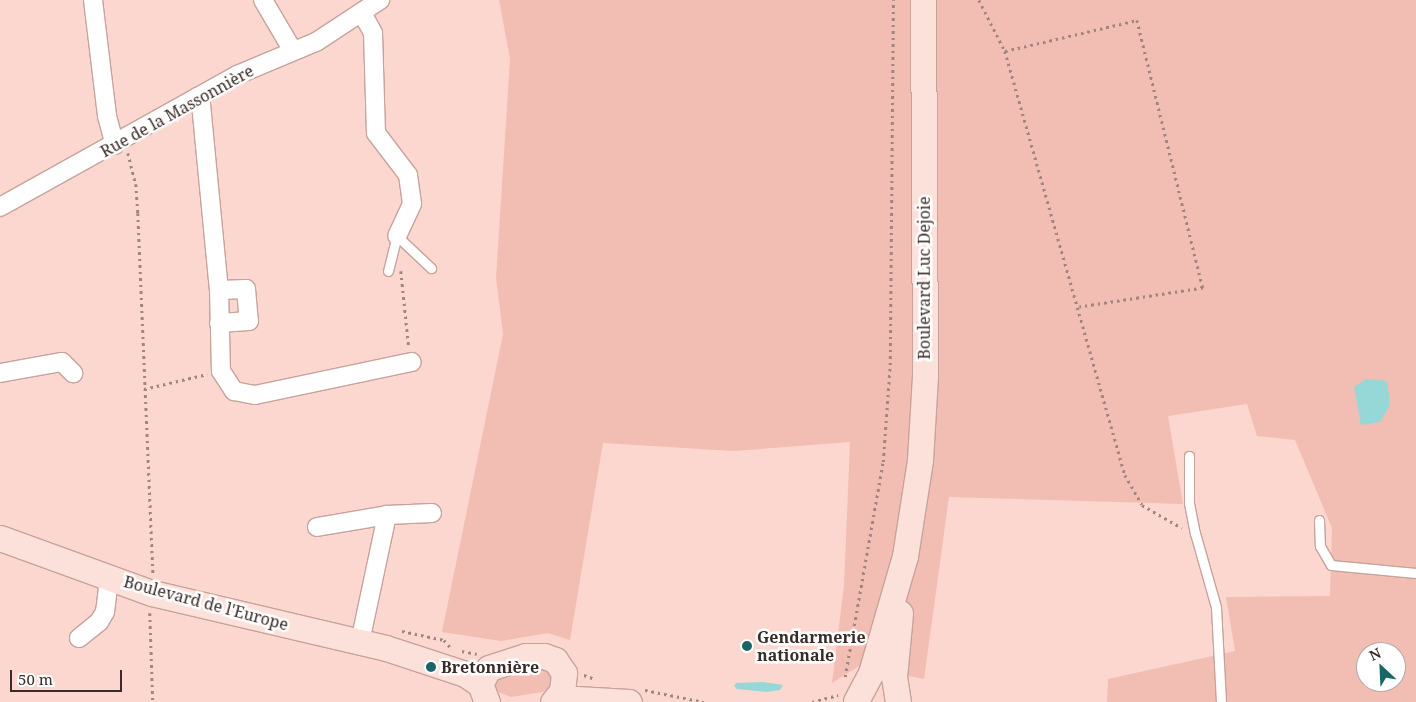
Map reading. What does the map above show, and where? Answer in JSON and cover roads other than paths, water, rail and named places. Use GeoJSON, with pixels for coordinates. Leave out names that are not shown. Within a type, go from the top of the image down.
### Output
{"type":"FeatureCollection","features":[{"type":"Feature","properties":{"kind":"main road","name":"Boulevard Luc Dejoie"},"geometry":{"type":"LineString","coordinates":[[898,702],[894,677],[905,556],[920,460],[925,376],[923,0]]}},
{"type":"Feature","properties":{"kind":"main road","name":"Boulevard de l'Europe"},"geometry":{"type":"LineString","coordinates":[[0,538],[152,593],[386,648],[403,648],[488,683]]}},
{"type":"Feature","properties":{"kind":"main road","name":"Boulevard Luc Dejoie"},"geometry":{"type":"LineString","coordinates":[[848,696],[871,673],[905,556]]}},
{"type":"Feature","properties":{"kind":"main road"},"geometry":{"type":"LineString","coordinates":[[488,683],[526,656],[544,656],[555,660],[564,673],[622,701]]}},
{"type":"Feature","properties":{"kind":"main road"},"geometry":{"type":"LineString","coordinates":[[564,673],[556,700],[622,701]]}},
{"type":"Feature","properties":{"kind":"main road"},"geometry":{"type":"LineString","coordinates":[[848,696],[887,702]]}},
{"type":"Feature","properties":{"kind":"street"},"geometry":{"type":"LineString","coordinates":[[93,0],[107,116],[120,142]]}},
{"type":"Feature","properties":{"kind":"street"},"geometry":{"type":"LineString","coordinates":[[263,0],[293,51]]}},
{"type":"Feature","properties":{"kind":"street","name":"Rue de la Massonnière"},"geometry":{"type":"LineString","coordinates":[[0,207],[120,142],[197,97],[316,42],[380,0]]}},
{"type":"Feature","properties":{"kind":"street"},"geometry":{"type":"LineString","coordinates":[[362,13],[373,33],[376,133],[408,175],[412,204],[397,236]]}},
{"type":"Feature","properties":{"kind":"street"},"geometry":{"type":"LineString","coordinates":[[197,97],[201,104],[219,290],[221,371],[234,391],[255,395],[412,362]]}},
{"type":"Feature","properties":{"kind":"street"},"geometry":{"type":"LineString","coordinates":[[219,290],[246,289],[249,321],[220,323]]}},
{"type":"Feature","properties":{"kind":"street"},"geometry":{"type":"LineString","coordinates":[[0,373],[62,362],[73,373]]}},
{"type":"Feature","properties":{"kind":"street"},"geometry":{"type":"LineString","coordinates":[[317,527],[387,515],[432,513]]}},
{"type":"Feature","properties":{"kind":"street"},"geometry":{"type":"LineString","coordinates":[[360,642],[387,515]]}},
{"type":"Feature","properties":{"kind":"street"},"geometry":{"type":"LineString","coordinates":[[79,638],[99,622],[105,612],[110,578]]}},
{"type":"Feature","properties":{"kind":"lane"},"geometry":{"type":"LineString","coordinates":[[388,271],[397,236],[432,268]]}},
{"type":"Feature","properties":{"kind":"lane"},"geometry":{"type":"LineString","coordinates":[[1189,456],[1189,503],[1194,533],[1216,607],[1221,702]]}},
{"type":"Feature","properties":{"kind":"lane"},"geometry":{"type":"LineString","coordinates":[[1319,520],[1320,546],[1331,565],[1416,573]]}},
{"type":"Feature","properties":{"kind":"water"},"geometry":{"type":"Polygon","coordinates":[[[1366,379],[1387,381],[1390,405],[1380,422],[1361,425],[1354,387],[1366,379]]]}},
{"type":"Feature","properties":{"kind":"water"},"geometry":{"type":"Polygon","coordinates":[[[763,682],[783,685],[780,690],[766,692],[737,689],[734,686],[736,683],[763,682]]]}},
{"type":"Feature","properties":{"kind":"place","name":"Gendarmerie nationale"},"geometry":{"type":"Point","coordinates":[747,646]}},
{"type":"Feature","properties":{"kind":"place","name":"Bretonnière"},"geometry":{"type":"Point","coordinates":[431,667]}}]}
